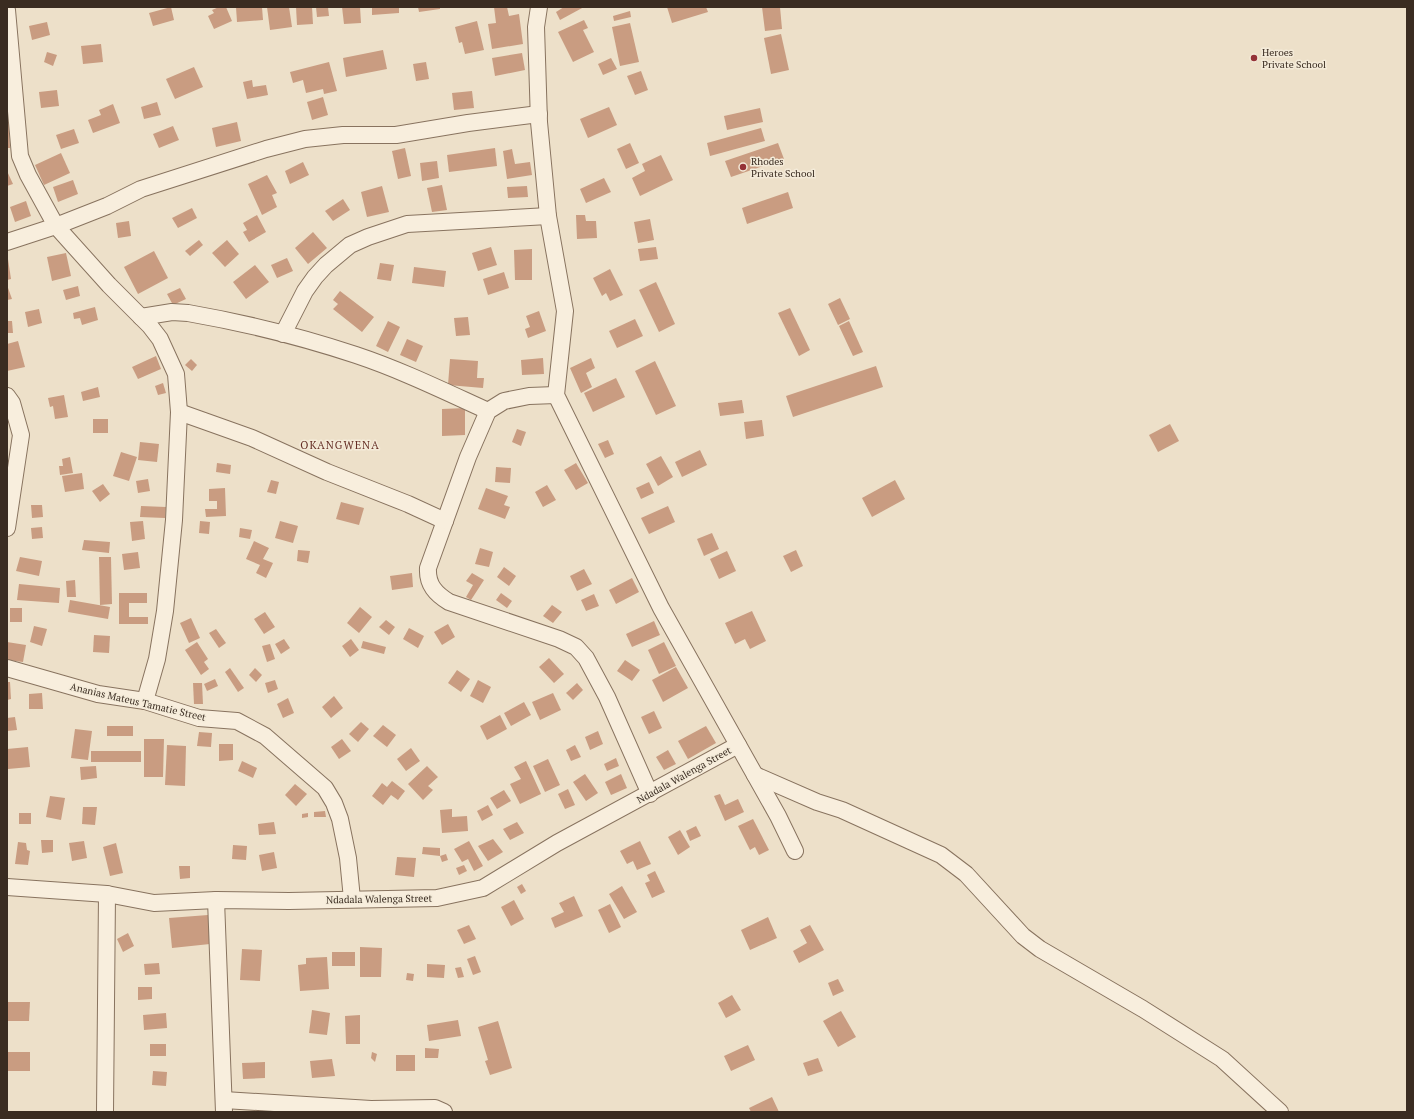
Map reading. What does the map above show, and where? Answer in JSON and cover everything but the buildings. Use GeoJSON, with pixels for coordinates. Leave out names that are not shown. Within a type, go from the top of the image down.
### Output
{"type":"FeatureCollection","features":[{"type":"Feature","properties":{"kind":"street"},"geometry":{"type":"LineString","coordinates":[[539,7],[536,27],[539,114],[548,216],[565,311],[556,395],[661,608],[755,775],[795,851]]}},
{"type":"Feature","properties":{"kind":"street"},"geometry":{"type":"LineString","coordinates":[[7,10],[20,156],[28,175],[56,226],[160,339],[176,374],[180,412],[174,520],[165,611],[157,659],[145,701]]}},
{"type":"Feature","properties":{"kind":"street"},"geometry":{"type":"LineString","coordinates":[[7,242],[56,226],[107,206],[141,189],[266,149],[305,139],[343,135],[396,135],[468,123],[539,114]]}},
{"type":"Feature","properties":{"kind":"street"},"geometry":{"type":"LineString","coordinates":[[283,334],[305,291],[315,277],[326,265],[341,253],[368,237],[413,223],[548,216]]}},
{"type":"Feature","properties":{"kind":"street"},"geometry":{"type":"LineString","coordinates":[[141,317],[172,312],[188,312],[283,334],[356,355],[402,372],[488,411]]}},
{"type":"Feature","properties":{"kind":"street"},"geometry":{"type":"LineString","coordinates":[[556,395],[529,396],[504,401],[488,411],[468,457],[428,568],[428,576],[434,590],[449,602],[559,639],[576,647],[586,658],[607,697],[650,794]]}},
{"type":"Feature","properties":{"kind":"street"},"geometry":{"type":"LineString","coordinates":[[7,396],[12,403],[21,435],[7,528]]}},
{"type":"Feature","properties":{"kind":"street"},"geometry":{"type":"LineString","coordinates":[[180,412],[252,438],[327,472],[408,504],[445,521]]}},
{"type":"Feature","properties":{"kind":"street","name":"Ananias Mateus Tamatie Street"},"geometry":{"type":"LineString","coordinates":[[7,668],[98,694],[145,701],[199,718],[237,721],[265,736],[325,788],[334,803],[340,819],[348,858],[352,899]]}},
{"type":"Feature","properties":{"kind":"street","name":"Ndadala Walenga Street"},"geometry":{"type":"LineString","coordinates":[[7,887],[107,894],[154,903],[216,900],[289,901],[437,898],[483,888],[558,843],[738,745]]}},
{"type":"Feature","properties":{"kind":"street"},"geometry":{"type":"LineString","coordinates":[[755,775],[818,802],[842,810],[941,856],[966,874],[1023,936],[1040,949],[1143,1009],[1222,1058],[1280,1112]]}},
{"type":"Feature","properties":{"kind":"street"},"geometry":{"type":"LineString","coordinates":[[105,1112],[107,894]]}},
{"type":"Feature","properties":{"kind":"street"},"geometry":{"type":"LineString","coordinates":[[216,900],[221,1072],[224,1106],[370,1110],[435,1108],[444,1112]]}},
{"type":"Feature","properties":{"kind":"place","name":"Heroes Private School"},"geometry":{"type":"Point","coordinates":[1254,58]}},
{"type":"Feature","properties":{"kind":"place","name":"Rhodes Private School"},"geometry":{"type":"Point","coordinates":[743,167]}},
{"type":"Feature","properties":{"kind":"district","name":"OKANGWENA"},"geometry":{"type":"Point","coordinates":[340,445]}}]}
